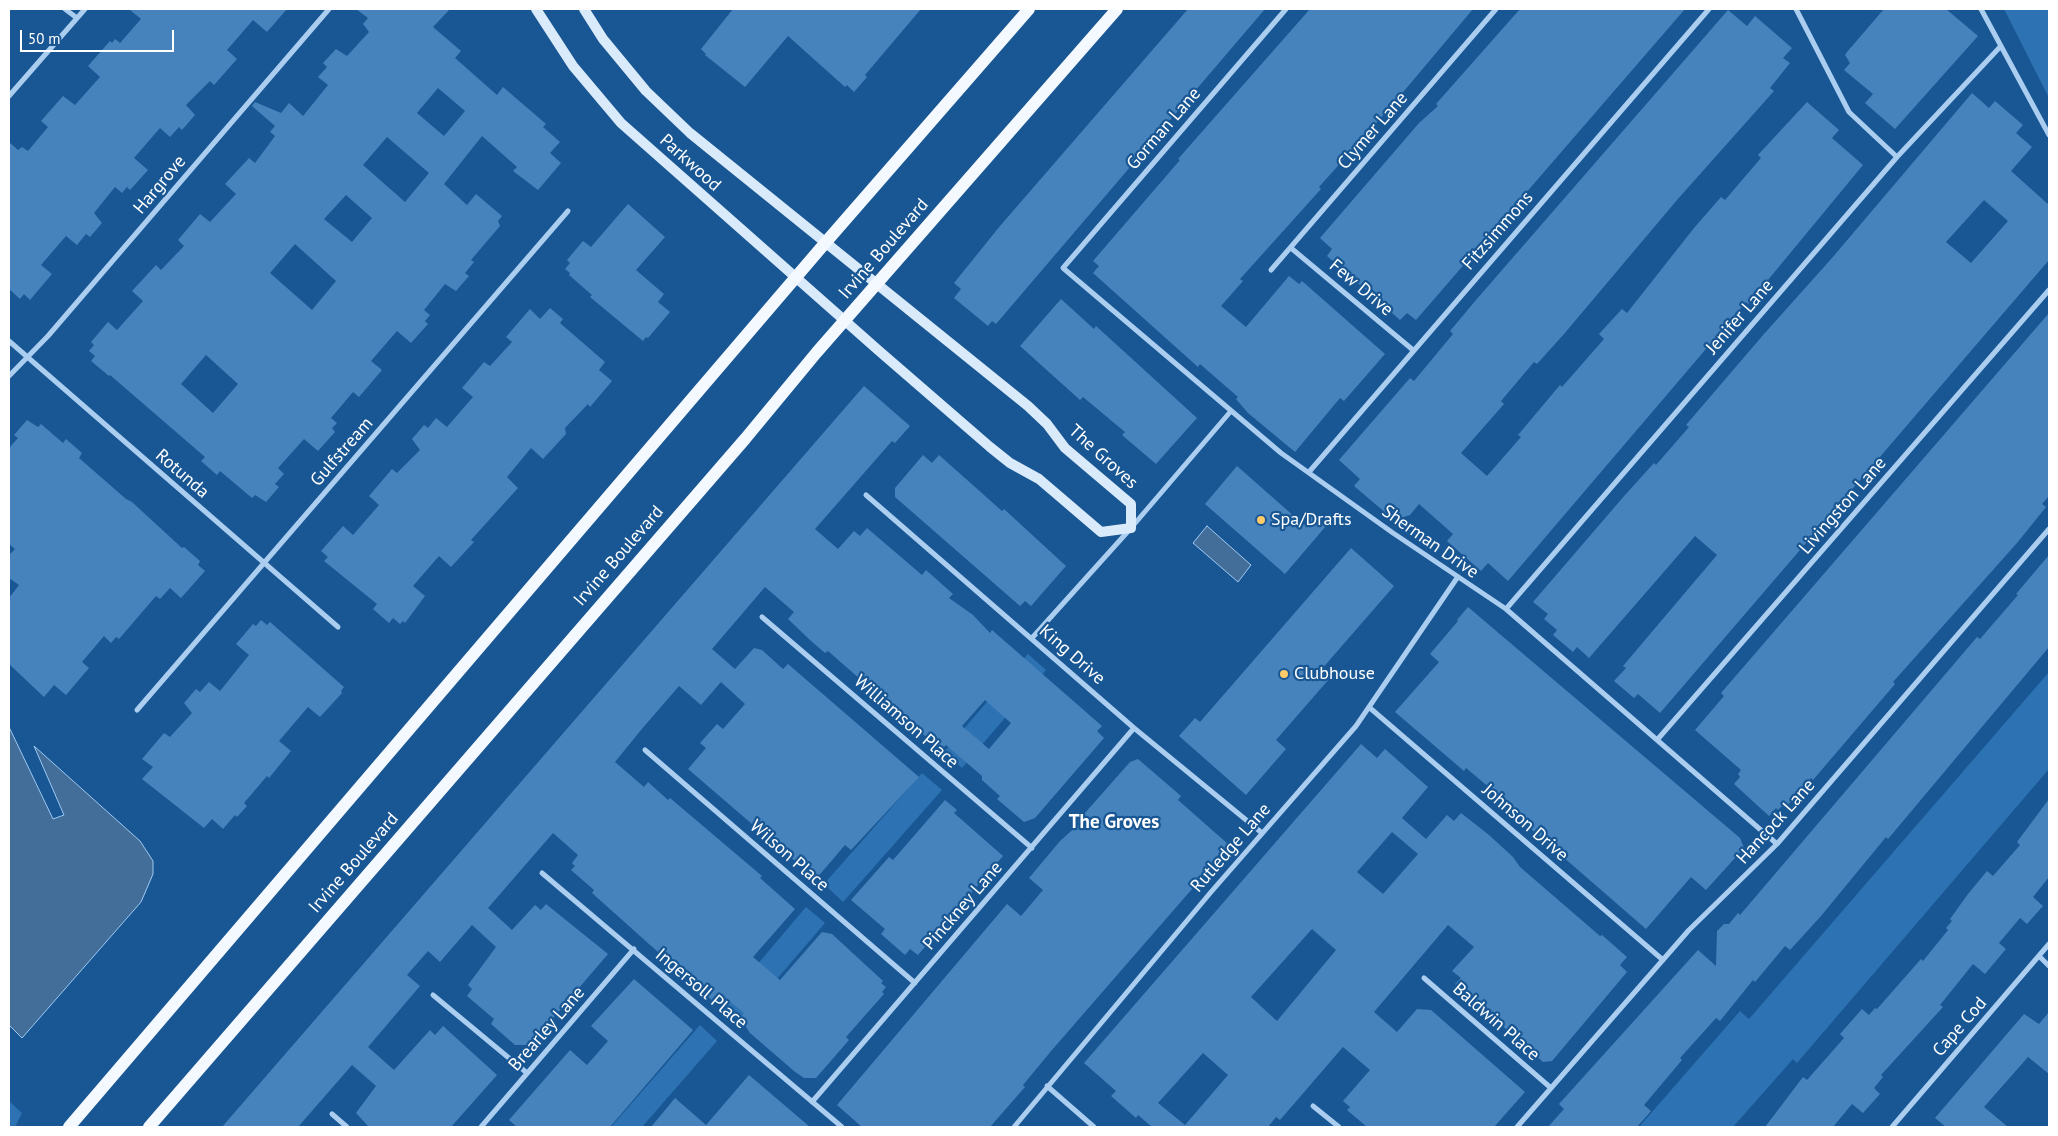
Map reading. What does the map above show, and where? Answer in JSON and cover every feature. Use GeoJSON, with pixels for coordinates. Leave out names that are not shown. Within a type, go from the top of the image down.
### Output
{"type":"FeatureCollection","features":[{"type":"Feature","properties":{"kind":"main road"},"geometry":{"type":"LineString","coordinates":[[69,1127],[826,242],[1029,9]]}},
{"type":"Feature","properties":{"kind":"main road","name":"Irvine Boulevard"},"geometry":{"type":"LineString","coordinates":[[149,1127],[745,439],[845,320],[1117,9]]}},
{"type":"Feature","properties":{"kind":"street"},"geometry":{"type":"LineString","coordinates":[[66,9],[76,18]]}},
{"type":"Feature","properties":{"kind":"street"},"geometry":{"type":"LineString","coordinates":[[9,96],[85,9]]}},
{"type":"Feature","properties":{"kind":"street","name":"Hargrove"},"geometry":{"type":"LineString","coordinates":[[9,376],[48,336],[329,9]]}},
{"type":"Feature","properties":{"kind":"street","name":"Parkwood"},"geometry":{"type":"LineString","coordinates":[[536,9],[573,66],[621,123],[845,320]]}},
{"type":"Feature","properties":{"kind":"street","name":"Parkwood"},"geometry":{"type":"LineString","coordinates":[[584,9],[603,39],[652,97],[690,133],[826,242]]}},
{"type":"Feature","properties":{"kind":"street","name":"Gorman Lane"},"geometry":{"type":"LineString","coordinates":[[1064,268],[1286,9]]}},
{"type":"Feature","properties":{"kind":"street","name":"Clymer Lane"},"geometry":{"type":"LineString","coordinates":[[1271,270],[1496,9]]}},
{"type":"Feature","properties":{"kind":"street","name":"Fitzsimmons"},"geometry":{"type":"LineString","coordinates":[[1309,472],[1709,9]]}},
{"type":"Feature","properties":{"kind":"street"},"geometry":{"type":"LineString","coordinates":[[1796,9],[1849,112],[1897,157]]}},
{"type":"Feature","properties":{"kind":"street"},"geometry":{"type":"LineString","coordinates":[[1981,9],[2049,135]]}},
{"type":"Feature","properties":{"kind":"street","name":"Jenifer Lane"},"geometry":{"type":"LineString","coordinates":[[1506,609],[1897,157],[2000,47]]}},
{"type":"Feature","properties":{"kind":"street","name":"Gulfstream"},"geometry":{"type":"LineString","coordinates":[[137,710],[568,212]]}},
{"type":"Feature","properties":{"kind":"street","name":"The Groves"},"geometry":{"type":"LineString","coordinates":[[826,242],[1028,406],[1047,424],[1065,448],[1132,504],[1131,528]]}},
{"type":"Feature","properties":{"kind":"street","name":"Few Drive"},"geometry":{"type":"LineString","coordinates":[[1291,248],[1413,350]]}},
{"type":"Feature","properties":{"kind":"street","name":"Sherman Drive"},"geometry":{"type":"LineString","coordinates":[[1064,268],[1281,453],[1457,578],[1506,609],[1777,844]]}},
{"type":"Feature","properties":{"kind":"street","name":"Livingston Lane"},"geometry":{"type":"LineString","coordinates":[[1657,740],[2049,290]]}},
{"type":"Feature","properties":{"kind":"street"},"geometry":{"type":"LineString","coordinates":[[845,320],[990,447],[1010,463],[1039,479],[1101,532],[1131,528]]}},
{"type":"Feature","properties":{"kind":"street","name":"Rotunda"},"geometry":{"type":"LineString","coordinates":[[9,341],[338,627]]}},
{"type":"Feature","properties":{"kind":"street"},"geometry":{"type":"LineString","coordinates":[[1032,638],[1131,528],[1231,411]]}},
{"type":"Feature","properties":{"kind":"street","name":"King Drive"},"geometry":{"type":"LineString","coordinates":[[866,495],[1134,728],[1262,833]]}},
{"type":"Feature","properties":{"kind":"street","name":"Hancock Lane"},"geometry":{"type":"LineString","coordinates":[[1517,1127],[1689,930],[1777,844],[2049,529]]}},
{"type":"Feature","properties":{"kind":"street","name":"Rutledge Lane"},"geometry":{"type":"LineString","coordinates":[[1014,1127],[1370,708],[1457,578]]}},
{"type":"Feature","properties":{"kind":"street","name":"Williamson Place"},"geometry":{"type":"LineString","coordinates":[[762,617],[1032,848]]}},
{"type":"Feature","properties":{"kind":"street","name":"Johnson Drive"},"geometry":{"type":"LineString","coordinates":[[1370,708],[1663,960]]}},
{"type":"Feature","properties":{"kind":"street","name":"Pinckney Lane"},"geometry":{"type":"LineString","coordinates":[[812,1102],[1134,728]]}},
{"type":"Feature","properties":{"kind":"street","name":"Wilson Place"},"geometry":{"type":"LineString","coordinates":[[645,750],[915,983]]}},
{"type":"Feature","properties":{"kind":"street","name":"Ingersoll Place"},"geometry":{"type":"LineString","coordinates":[[542,873],[842,1127]]}},
{"type":"Feature","properties":{"kind":"street","name":"Cape Cod"},"geometry":{"type":"LineString","coordinates":[[1892,1127],[2049,944]]}},
{"type":"Feature","properties":{"kind":"street","name":"Brearley Lane"},"geometry":{"type":"LineString","coordinates":[[481,1127],[634,949]]}},
{"type":"Feature","properties":{"kind":"street"},"geometry":{"type":"LineString","coordinates":[[2039,956],[2049,966]]}},
{"type":"Feature","properties":{"kind":"street","name":"Baldwin Place"},"geometry":{"type":"LineString","coordinates":[[1424,978],[1551,1088]]}},
{"type":"Feature","properties":{"kind":"street"},"geometry":{"type":"LineString","coordinates":[[433,995],[527,1073]]}},
{"type":"Feature","properties":{"kind":"street"},"geometry":{"type":"LineString","coordinates":[[1047,1086],[1094,1127]]}},
{"type":"Feature","properties":{"kind":"street"},"geometry":{"type":"LineString","coordinates":[[1314,1106],[1339,1127]]}},
{"type":"Feature","properties":{"kind":"street"},"geometry":{"type":"LineString","coordinates":[[332,1114],[347,1127]]}},
{"type":"Feature","properties":{"kind":"shaded area"},"geometry":{"type":"Polygon","coordinates":[[[2004,9],[2049,9],[2049,98],[2004,9]]]}},
{"type":"Feature","properties":{"kind":"shaded area"},"geometry":{"type":"Polygon","coordinates":[[[1207,526],[1251,565],[1238,582],[1193,543],[1207,526]]]}},
{"type":"Feature","properties":{"kind":"shaded area"},"geometry":{"type":"Polygon","coordinates":[[[1028,654],[1046,670],[962,768],[944,752],[1028,654]]]}},
{"type":"Feature","properties":{"kind":"shaded area"},"geometry":{"type":"Polygon","coordinates":[[[2049,672],[2049,769],[1797,1063],[1793,1059],[1733,1127],[1639,1127],[1740,1011],[1749,1019],[2049,672]]]}},
{"type":"Feature","properties":{"kind":"shaded area"},"geometry":{"type":"Polygon","coordinates":[[[9,727],[53,819],[64,815],[34,746],[140,841],[153,861],[153,874],[141,902],[22,1038],[9,1025],[9,727]]]}},
{"type":"Feature","properties":{"kind":"shaded area"},"geometry":{"type":"Polygon","coordinates":[[[922,773],[942,790],[843,902],[824,884],[922,773]]]}},
{"type":"Feature","properties":{"kind":"shaded area"},"geometry":{"type":"Polygon","coordinates":[[[806,907],[825,923],[740,1022],[722,1006],[806,907]]]}},
{"type":"Feature","properties":{"kind":"shaded area"},"geometry":{"type":"Polygon","coordinates":[[[700,1025],[717,1041],[642,1127],[611,1127],[700,1025]]]}},
{"type":"Feature","properties":{"kind":"shaded area"},"geometry":{"type":"Polygon","coordinates":[[[9,1101],[22,1113],[15,1127],[9,1127],[9,1101]]]}},
{"type":"Feature","properties":{"kind":"building"},"geometry":{"type":"Polygon","coordinates":[[[129,9],[287,9],[267,32],[253,20],[227,50],[237,59],[214,85],[210,81],[186,105],[195,115],[182,130],[179,127],[170,137],[160,128],[134,158],[148,170],[130,190],[127,187],[122,193],[115,187],[94,213],[102,223],[90,237],[86,234],[77,245],[66,236],[41,265],[52,274],[30,300],[24,294],[20,299],[9,289],[9,142],[18,150],[22,147],[28,151],[48,127],[41,121],[63,96],[75,105],[100,77],[88,66],[110,41],[112,43],[115,39],[120,43],[141,19],[129,9]]]}},
{"type":"Feature","properties":{"kind":"building"},"geometry":{"type":"Polygon","coordinates":[[[356,9],[450,9],[433,27],[461,51],[455,58],[497,95],[503,87],[546,124],[543,127],[560,142],[550,153],[561,163],[538,190],[513,171],[517,167],[482,136],[444,184],[467,205],[476,194],[502,216],[498,221],[500,226],[471,260],[474,262],[465,273],[469,276],[456,291],[445,284],[424,310],[430,315],[425,321],[428,324],[411,343],[397,331],[371,361],[382,370],[359,397],[353,392],[331,418],[337,423],[332,428],[335,432],[318,451],[304,439],[278,468],[284,474],[275,484],[279,487],[266,502],[255,495],[252,498],[220,471],[217,475],[201,461],[205,457],[110,375],[91,361],[95,356],[89,351],[94,345],[91,342],[108,322],[117,330],[143,301],[132,291],[156,265],[161,270],[184,246],[178,240],[200,214],[210,222],[236,194],[225,184],[249,158],[255,163],[275,136],[270,132],[275,126],[252,106],[255,102],[281,113],[289,103],[303,116],[328,85],[318,77],[327,67],[323,63],[336,49],[347,56],[369,32],[363,24],[368,18],[356,9]],[[438,88],[417,113],[444,136],[465,111],[438,88]],[[387,137],[363,165],[405,202],[429,173],[387,137]],[[346,195],[324,219],[352,242],[372,218],[346,195]],[[295,244],[270,273],[312,310],[336,281],[295,244]],[[206,355],[181,384],[213,413],[238,384],[206,355]]]}},
{"type":"Feature","properties":{"kind":"building"},"geometry":{"type":"Polygon","coordinates":[[[733,9],[921,9],[865,75],[867,77],[854,92],[847,85],[845,87],[788,36],[745,87],[705,55],[701,49],[733,9]]]}},
{"type":"Feature","properties":{"kind":"building"},"geometry":{"type":"Polygon","coordinates":[[[1188,9],[1265,9],[996,324],[992,321],[988,326],[954,298],[961,289],[954,283],[1000,226],[1188,9]]]}},
{"type":"Feature","properties":{"kind":"building"},"geometry":{"type":"Polygon","coordinates":[[[1310,9],[1473,9],[1394,103],[1319,187],[1321,189],[1240,279],[1243,281],[1221,306],[1246,327],[1289,276],[1299,284],[1302,281],[1385,354],[1344,401],[1340,398],[1295,452],[1248,413],[1236,399],[1238,397],[1200,364],[1198,367],[1093,273],[1099,266],[1093,261],[1180,160],[1178,159],[1310,9]]]}},
{"type":"Feature","properties":{"kind":"building"},"geometry":{"type":"Polygon","coordinates":[[[1520,9],[1685,9],[1416,320],[1407,313],[1400,320],[1327,256],[1332,249],[1320,238],[1419,123],[1438,106],[1436,104],[1520,9]]]}},
{"type":"Feature","properties":{"kind":"building"},"geometry":{"type":"Polygon","coordinates":[[[1884,9],[1946,9],[1978,36],[1895,129],[1865,103],[1873,94],[1844,70],[1850,63],[1845,55],[1884,9]]]}},
{"type":"Feature","properties":{"kind":"building"},"geometry":{"type":"Polygon","coordinates":[[[1728,10],[1747,26],[1755,16],[1792,48],[1783,58],[1790,63],[1770,88],[1774,91],[1677,200],[1564,334],[1537,364],[1534,362],[1501,401],[1504,404],[1461,453],[1487,476],[1521,437],[1518,435],[1560,385],[1562,387],[1604,339],[1599,334],[1622,309],[1627,313],[1694,228],[1721,197],[1725,200],[1761,158],[1758,155],[1807,102],[1839,130],[1832,138],[1863,165],[1748,304],[1746,302],[1508,581],[1488,563],[1481,571],[1447,541],[1453,534],[1419,504],[1410,515],[1394,520],[1354,486],[1360,479],[1339,460],[1410,378],[1414,381],[1453,334],[1450,331],[1476,300],[1728,10]]]}},
{"type":"Feature","properties":{"kind":"building"},"geometry":{"type":"Polygon","coordinates":[[[1972,93],[1989,108],[1995,101],[2023,125],[2016,133],[2032,147],[2011,171],[2049,205],[2049,260],[1660,713],[1638,694],[1634,698],[1614,681],[1626,668],[1623,666],[1717,555],[1695,536],[1589,658],[1577,647],[1573,652],[1553,635],[1557,630],[1544,619],[1548,614],[1533,602],[1625,495],[1654,463],[1656,465],[1689,427],[1686,425],[1832,258],[1972,93]],[[1984,200],[1946,242],[1971,263],[2008,221],[1984,200]]]}},
{"type":"Feature","properties":{"kind":"building"},"geometry":{"type":"Polygon","coordinates":[[[628,204],[665,237],[636,270],[664,294],[658,302],[670,312],[648,338],[646,337],[643,341],[590,297],[592,295],[569,275],[570,273],[565,269],[570,263],[567,260],[583,241],[591,247],[628,204]]]}},
{"type":"Feature","properties":{"kind":"building"},"geometry":{"type":"Polygon","coordinates":[[[1061,299],[1094,329],[1096,326],[1197,418],[1156,464],[1122,435],[1125,432],[1083,397],[1080,400],[1020,346],[1061,299]]]}},
{"type":"Feature","properties":{"kind":"building"},"geometry":{"type":"Polygon","coordinates":[[[550,308],[563,319],[560,323],[605,362],[599,370],[612,381],[590,407],[588,404],[565,428],[566,434],[543,459],[531,448],[507,477],[518,488],[471,540],[474,542],[451,567],[439,556],[413,586],[425,596],[405,623],[403,621],[400,624],[393,618],[389,623],[373,609],[377,604],[324,561],[328,557],[321,551],[343,526],[353,535],[379,505],[369,496],[392,469],[397,473],[420,450],[412,439],[424,425],[428,428],[436,418],[447,427],[473,397],[462,388],[484,362],[490,366],[512,342],[506,337],[530,309],[540,319],[550,308]]]}},
{"type":"Feature","properties":{"kind":"building"},"geometry":{"type":"Polygon","coordinates":[[[2049,313],[2049,496],[2042,504],[2046,507],[2017,543],[1893,682],[1895,684],[1813,780],[1811,778],[1787,806],[1785,803],[1778,810],[1776,808],[1769,816],[1734,784],[1740,777],[1738,774],[1741,770],[1695,730],[1724,696],[1721,693],[2049,313]]]}},
{"type":"Feature","properties":{"kind":"building"},"geometry":{"type":"Polygon","coordinates":[[[864,386],[910,426],[895,443],[892,441],[815,529],[838,549],[854,531],[860,536],[867,528],[922,575],[926,570],[953,594],[949,598],[973,615],[990,633],[992,630],[1102,726],[1097,731],[1104,738],[1035,818],[1024,822],[997,799],[1000,796],[982,780],[982,776],[946,745],[941,750],[828,651],[825,653],[788,619],[794,612],[765,587],[712,649],[735,669],[754,648],[762,650],[783,669],[788,664],[919,777],[851,850],[845,845],[816,879],[688,769],[706,748],[700,743],[717,724],[723,729],[745,704],[721,682],[701,705],[679,686],[615,762],[644,787],[648,782],[668,800],[670,798],[762,876],[760,878],[795,909],[753,957],[780,980],[822,932],[832,934],[883,981],[881,983],[886,987],[882,992],[884,994],[846,1037],[849,1040],[816,1078],[804,1078],[794,1071],[750,1033],[740,1018],[744,1013],[723,996],[716,1004],[592,893],[594,890],[571,870],[575,866],[572,863],[578,855],[553,833],[488,908],[512,930],[535,905],[541,910],[546,904],[608,954],[530,1045],[515,1045],[491,1024],[494,1019],[467,996],[472,989],[468,985],[496,947],[472,925],[440,962],[428,951],[407,975],[420,986],[368,1047],[394,1070],[430,1030],[435,1035],[443,1026],[497,1075],[451,1127],[369,1127],[356,1113],[376,1086],[352,1065],[298,1127],[222,1127],[864,386]],[[985,700],[962,726],[989,749],[1011,723],[985,700]]]}},
{"type":"Feature","properties":{"kind":"building"},"geometry":{"type":"Polygon","coordinates":[[[27,420],[38,427],[41,424],[63,443],[66,439],[82,453],[79,458],[126,499],[132,502],[182,548],[184,547],[200,561],[198,565],[205,571],[181,598],[170,588],[160,599],[156,596],[119,639],[116,637],[111,643],[104,636],[82,662],[89,668],[66,695],[54,685],[44,697],[9,664],[9,598],[19,585],[9,578],[9,555],[15,549],[9,544],[9,448],[18,438],[14,435],[27,420]]]}},
{"type":"Feature","properties":{"kind":"building"},"geometry":{"type":"Polygon","coordinates":[[[923,455],[932,463],[939,455],[1002,511],[1004,509],[1066,566],[1031,606],[1025,601],[1020,606],[895,497],[895,488],[923,455]]]}},
{"type":"Feature","properties":{"kind":"building","name":"Spa/Drafts"},"geometry":{"type":"Polygon","coordinates":[[[1237,466],[1304,525],[1313,515],[1326,526],[1285,574],[1205,504],[1237,466]]]}},
{"type":"Feature","properties":{"kind":"building","name":"Clubhouse"},"geometry":{"type":"Polygon","coordinates":[[[1351,548],[1394,586],[1321,670],[1330,678],[1276,740],[1286,749],[1246,795],[1179,736],[1195,718],[1200,722],[1351,548]]]}},
{"type":"Feature","properties":{"kind":"building"},"geometry":{"type":"Polygon","coordinates":[[[2049,555],[2049,647],[1821,916],[1790,950],[1785,946],[1755,982],[1753,980],[1720,1021],[1716,1018],[1680,1058],[1682,1060],[1644,1105],[1651,1111],[1637,1127],[1548,1127],[1564,1109],[1559,1104],[1698,950],[1716,966],[1717,931],[1724,924],[1729,924],[1738,913],[1740,915],[1977,637],[1980,639],[2018,595],[2016,594],[2049,555]]]}},
{"type":"Feature","properties":{"kind":"building"},"geometry":{"type":"Polygon","coordinates":[[[1468,607],[1740,838],[1744,848],[1706,890],[1691,877],[1646,929],[1509,810],[1503,799],[1466,768],[1464,771],[1395,712],[1439,662],[1430,654],[1468,607]]]}},
{"type":"Feature","properties":{"kind":"building"},"geometry":{"type":"Polygon","coordinates":[[[261,620],[267,625],[270,622],[344,687],[341,691],[342,693],[320,717],[308,707],[279,741],[291,751],[269,778],[267,776],[244,803],[247,806],[237,817],[235,815],[223,829],[212,819],[204,828],[142,779],[153,767],[142,759],[164,733],[170,737],[192,713],[184,703],[196,689],[200,692],[209,682],[220,691],[249,655],[236,644],[253,624],[256,626],[261,620]]]}},
{"type":"Feature","properties":{"kind":"building"},"geometry":{"type":"Polygon","coordinates":[[[1361,744],[1377,758],[1385,749],[1428,787],[1402,818],[1426,839],[1447,815],[1454,821],[1461,813],[1489,835],[1513,857],[1520,867],[1627,957],[1620,965],[1627,972],[1552,1061],[1543,1062],[1455,984],[1461,978],[1452,971],[1474,947],[1448,925],[1374,1012],[1397,1032],[1417,1009],[1431,1010],[1525,1092],[1494,1127],[1367,1127],[1347,1110],[1350,1107],[1343,1101],[1370,1070],[1343,1047],[1280,1120],[1276,1117],[1268,1127],[1152,1127],[1138,1115],[1136,1118],[1111,1096],[1116,1091],[1084,1063],[1361,744]],[[1392,832],[1357,872],[1383,894],[1418,854],[1392,832]],[[1312,929],[1251,997],[1277,1021],[1336,950],[1312,929]],[[1203,1053],[1158,1103],[1185,1125],[1228,1075],[1203,1053]]]}},
{"type":"Feature","properties":{"kind":"building"},"geometry":{"type":"Polygon","coordinates":[[[1138,759],[1181,796],[1178,800],[1228,844],[1203,872],[1205,874],[1052,1050],[1023,1085],[1025,1087],[990,1127],[862,1127],[837,1105],[1007,904],[1021,916],[1043,890],[1029,878],[1060,841],[1079,824],[1077,822],[1130,762],[1138,759]]]}},
{"type":"Feature","properties":{"kind":"building"},"geometry":{"type":"Polygon","coordinates":[[[2049,799],[2049,877],[2033,897],[2043,906],[2027,924],[2020,918],[1999,943],[2006,949],[1985,974],[1973,964],[1940,1005],[1943,1007],[1881,1075],[1883,1077],[1874,1088],[1880,1094],[1863,1113],[1852,1104],[1833,1127],[1765,1127],[1803,1077],[1807,1080],[1844,1038],[1840,1034],[1862,1009],[1869,1015],[1875,1008],[1877,1009],[1921,959],[1923,961],[1948,930],[1946,928],[1952,921],[1950,919],[1968,894],[1987,871],[1993,876],[2020,845],[2017,842],[2049,799]]]}},
{"type":"Feature","properties":{"kind":"building"},"geometry":{"type":"Polygon","coordinates":[[[945,800],[957,810],[954,813],[1003,856],[918,955],[910,949],[905,955],[881,934],[885,929],[851,900],[889,857],[893,860],[945,800]]]}},
{"type":"Feature","properties":{"kind":"building"},"geometry":{"type":"Polygon","coordinates":[[[634,979],[693,1030],[610,1127],[517,1127],[509,1120],[570,1050],[587,1065],[608,1041],[591,1026],[634,979]]]}},
{"type":"Feature","properties":{"kind":"building"},"geometry":{"type":"Polygon","coordinates":[[[2049,1012],[2049,1074],[2028,1057],[1984,1107],[2008,1127],[1946,1127],[1935,1118],[2024,1014],[2039,1024],[2049,1012]]]}},
{"type":"Feature","properties":{"kind":"building"},"geometry":{"type":"Polygon","coordinates":[[[749,1075],[810,1127],[651,1127],[675,1098],[706,1125],[749,1075]]]}},
{"type":"Feature","properties":{"kind":"place","name":"Spa/Drafts"},"geometry":{"type":"Point","coordinates":[1261,520]}},
{"type":"Feature","properties":{"kind":"place","name":"Clubhouse"},"geometry":{"type":"Point","coordinates":[1284,674]}},
{"type":"Feature","properties":{"kind":"district","name":"The Groves"},"geometry":{"type":"Point","coordinates":[1114,823]}}]}
